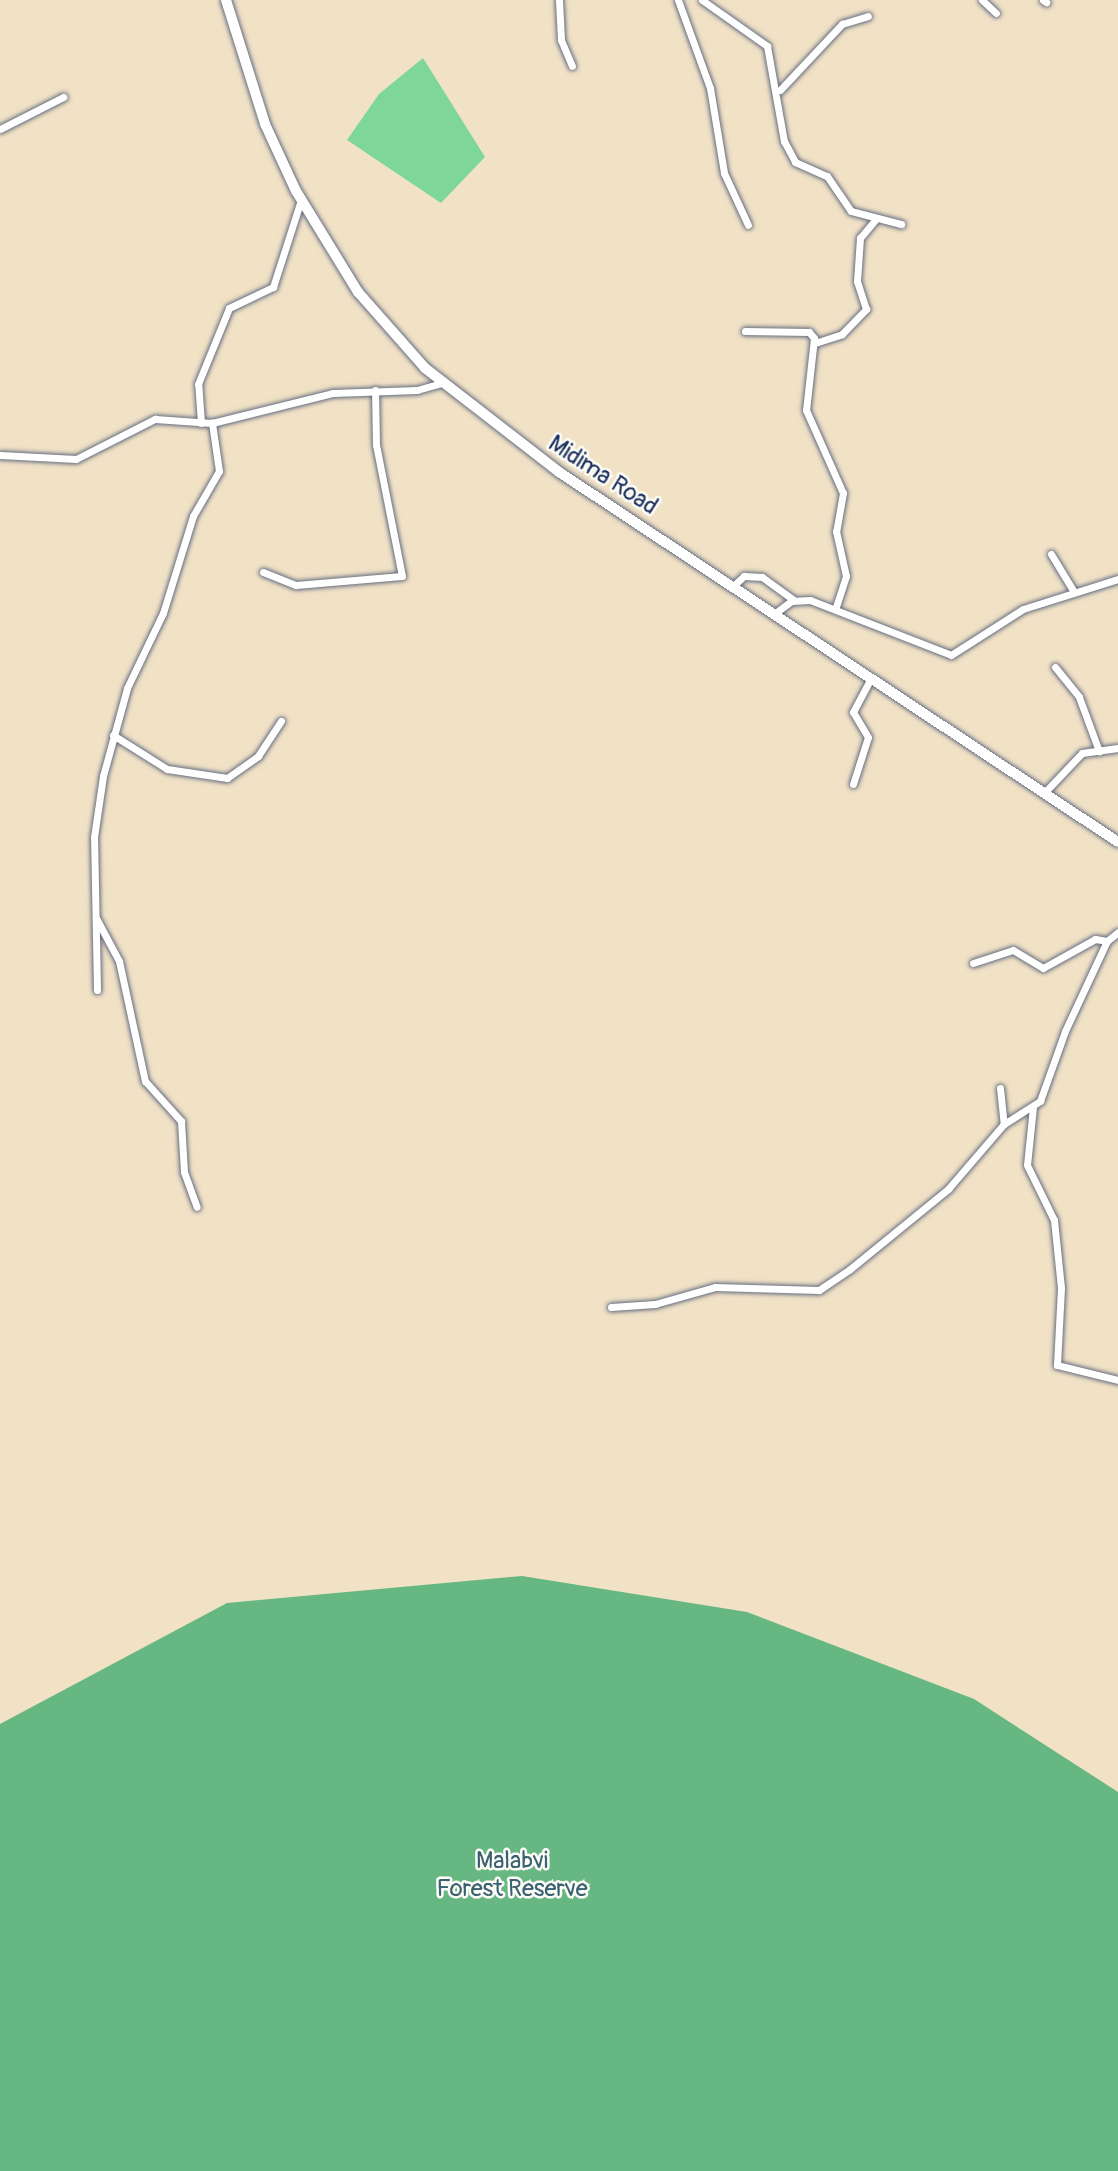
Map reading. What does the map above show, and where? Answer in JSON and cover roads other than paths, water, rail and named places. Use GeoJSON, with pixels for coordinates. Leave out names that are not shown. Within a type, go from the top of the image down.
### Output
{"type":"FeatureCollection","features":[{"type":"Feature","properties":{"kind":"main road","name":"Midima Road"},"geometry":{"type":"LineString","coordinates":[[226,0],[265,124],[301,200],[358,292],[441,383],[526,449],[1118,842]]}},
{"type":"Feature","properties":{"kind":"street"},"geometry":{"type":"LineString","coordinates":[[559,0],[559,31],[572,66]]}},
{"type":"Feature","properties":{"kind":"street"},"geometry":{"type":"LineString","coordinates":[[678,0],[710,88],[724,173],[748,225]]}},
{"type":"Feature","properties":{"kind":"street"},"geometry":{"type":"LineString","coordinates":[[702,0],[761,38],[780,90],[788,154],[827,176],[845,207],[876,219],[901,224]]}},
{"type":"Feature","properties":{"kind":"street"},"geometry":{"type":"LineString","coordinates":[[982,0],[996,13]]}},
{"type":"Feature","properties":{"kind":"street"},"geometry":{"type":"LineString","coordinates":[[780,90],[842,24],[868,16]]}},
{"type":"Feature","properties":{"kind":"street"},"geometry":{"type":"LineString","coordinates":[[0,129],[63,97]]}},
{"type":"Feature","properties":{"kind":"street"},"geometry":{"type":"LineString","coordinates":[[201,423],[198,384],[229,308],[273,287],[301,200]]}},
{"type":"Feature","properties":{"kind":"street"},"geometry":{"type":"LineString","coordinates":[[815,343],[842,334],[866,309],[857,281],[860,238],[876,219]]}},
{"type":"Feature","properties":{"kind":"street"},"geometry":{"type":"LineString","coordinates":[[745,331],[809,332],[815,343],[806,410],[843,493],[836,531],[846,576],[836,607]]}},
{"type":"Feature","properties":{"kind":"street"},"geometry":{"type":"LineString","coordinates":[[0,455],[76,459],[143,422],[212,423],[333,393],[441,383]]}},
{"type":"Feature","properties":{"kind":"street"},"geometry":{"type":"LineString","coordinates":[[263,572],[296,585],[402,576],[376,445],[375,390]]}},
{"type":"Feature","properties":{"kind":"street"},"geometry":{"type":"LineString","coordinates":[[97,990],[95,821],[113,736],[139,656],[163,613],[193,516],[219,471],[212,423]]}},
{"type":"Feature","properties":{"kind":"street"},"geometry":{"type":"LineString","coordinates":[[1051,554],[1074,592]]}},
{"type":"Feature","properties":{"kind":"street"},"geometry":{"type":"LineString","coordinates":[[733,586],[744,576],[762,577],[794,600],[836,607],[951,655],[1023,609],[1118,579]]}},
{"type":"Feature","properties":{"kind":"street"},"geometry":{"type":"LineString","coordinates":[[774,614],[794,600]]}},
{"type":"Feature","properties":{"kind":"street"},"geometry":{"type":"LineString","coordinates":[[1055,667],[1079,697],[1099,751]]}},
{"type":"Feature","properties":{"kind":"street"},"geometry":{"type":"LineString","coordinates":[[853,784],[868,737],[853,712],[871,678]]}},
{"type":"Feature","properties":{"kind":"street"},"geometry":{"type":"LineString","coordinates":[[113,736],[150,753],[167,769],[227,778],[258,756],[281,721]]}},
{"type":"Feature","properties":{"kind":"street"},"geometry":{"type":"LineString","coordinates":[[1044,793],[1067,764],[1099,751],[1118,748]]}},
{"type":"Feature","properties":{"kind":"street"},"geometry":{"type":"LineString","coordinates":[[96,917],[119,961],[145,1081],[181,1121],[184,1172],[197,1207]]}},
{"type":"Feature","properties":{"kind":"street"},"geometry":{"type":"LineString","coordinates":[[611,1307],[666,1302],[715,1287],[819,1290],[948,1189],[1004,1124],[1033,1107],[1045,1094],[1065,1031],[1107,942],[1118,932]]}},
{"type":"Feature","properties":{"kind":"street"},"geometry":{"type":"LineString","coordinates":[[972,962],[1013,950],[1043,968],[1096,939],[1107,942]]}},
{"type":"Feature","properties":{"kind":"street"},"geometry":{"type":"LineString","coordinates":[[1000,1088],[1004,1124]]}},
{"type":"Feature","properties":{"kind":"street"},"geometry":{"type":"LineString","coordinates":[[1033,1107],[1027,1165],[1054,1220],[1061,1288],[1057,1365],[1118,1380]]}},
{"type":"Feature","properties":{"kind":"park label","name":"Malabvi Forest Reserve"},"geometry":{"type":"Point","coordinates":[512,1875]}}]}
